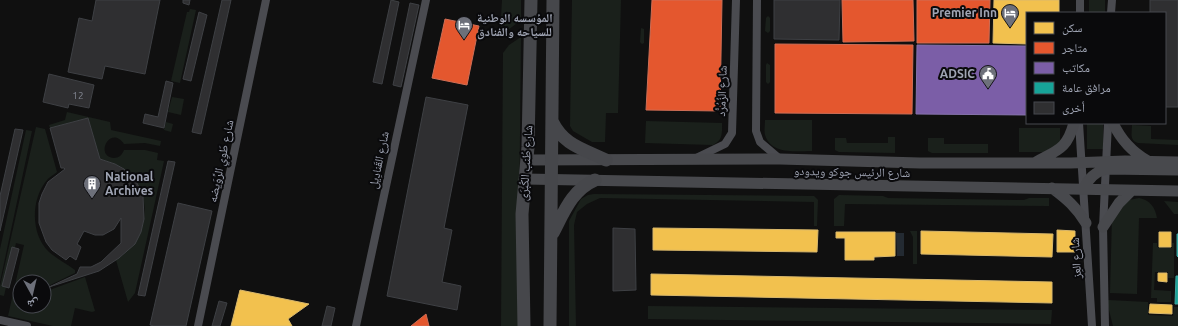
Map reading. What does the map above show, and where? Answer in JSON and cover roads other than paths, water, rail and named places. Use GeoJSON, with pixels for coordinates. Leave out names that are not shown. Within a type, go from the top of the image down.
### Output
{"type":"FeatureCollection","features":[{"type":"Feature","properties":{"kind":"main road","name":"شارع طُنب الكُبرَى"},"geometry":{"type":"LineString","coordinates":[[524,326],[522,214],[527,160],[531,0]]}},
{"type":"Feature","properties":{"kind":"main road","name":"شارع طُنب الكُبرَى"},"geometry":{"type":"LineString","coordinates":[[550,326],[553,0]]}},
{"type":"Feature","properties":{"kind":"main road"},"geometry":{"type":"LineString","coordinates":[[552,121],[558,132],[567,141],[606,160]]}},
{"type":"Feature","properties":{"kind":"main road"},"geometry":{"type":"LineString","coordinates":[[552,234],[576,193],[588,183],[595,180]]}},
{"type":"Feature","properties":{"kind":"street","name":"شارع طَوِي الرِّوَيضه"},"geometry":{"type":"LineString","coordinates":[[198,326],[266,0]]}},
{"type":"Feature","properties":{"kind":"street","name":"شارع القَنادِيل"},"geometry":{"type":"LineString","coordinates":[[356,326],[426,0]]}},
{"type":"Feature","properties":{"kind":"street","name":"شارع الزُمُرُّد"},"geometry":{"type":"LineString","coordinates":[[691,159],[725,144],[732,133],[736,0]]}},
{"type":"Feature","properties":{"kind":"street"},"geometry":{"type":"LineString","coordinates":[[757,0],[756,131],[760,142],[780,159]]}},
{"type":"Feature","properties":{"kind":"street"},"geometry":{"type":"LineString","coordinates":[[1080,0],[1080,12]]}},
{"type":"Feature","properties":{"kind":"street"},"geometry":{"type":"LineString","coordinates":[[1111,12],[1112,0]]}},
{"type":"Feature","properties":{"kind":"street"},"geometry":{"type":"LineString","coordinates":[[1034,163],[1064,146],[1074,124]]}},
{"type":"Feature","properties":{"kind":"street","name":"شارع العِز"},"geometry":{"type":"LineString","coordinates":[[1080,124],[1092,326]]}},
{"type":"Feature","properties":{"kind":"street"},"geometry":{"type":"LineString","coordinates":[[1105,326],[1103,227],[1108,124]]}},
{"type":"Feature","properties":{"kind":"street"},"geometry":{"type":"LineString","coordinates":[[1114,124],[1121,138],[1127,145],[1148,161]]}},
{"type":"Feature","properties":{"kind":"street","name":"شارع الرئيس جوكو ويدودو"},"geometry":{"type":"LineString","coordinates":[[527,160],[780,159],[909,163],[1083,162],[1106,165],[1148,161],[1178,162]]}},
{"type":"Feature","properties":{"kind":"street"},"geometry":{"type":"LineString","coordinates":[[1106,165],[1178,170]]}},
{"type":"Feature","properties":{"kind":"street"},"geometry":{"type":"LineString","coordinates":[[1084,189],[1088,180],[1101,171],[1106,165]]}},
{"type":"Feature","properties":{"kind":"street","name":"شارع الرئيس جوكو ويدودو"},"geometry":{"type":"LineString","coordinates":[[525,179],[1178,191]]}},
{"type":"Feature","properties":{"kind":"street"},"geometry":{"type":"LineString","coordinates":[[1052,188],[1078,210],[1086,223]]}},
{"type":"Feature","properties":{"kind":"street"},"geometry":{"type":"LineString","coordinates":[[1103,227],[1118,203],[1131,191]]}},
{"type":"Feature","properties":{"kind":"street"},"geometry":{"type":"LineString","coordinates":[[0,320],[27,326]]}},
{"type":"Feature","properties":{"kind":"place","name":"Premier Inn"},"geometry":{"type":"Point","coordinates":[1010,28]}},
{"type":"Feature","properties":{"kind":"place","name":"المؤسسه الوطنية للسياحه والفنادق"},"geometry":{"type":"Point","coordinates":[464,40]}},
{"type":"Feature","properties":{"kind":"place","name":"ADSIC"},"geometry":{"type":"Point","coordinates":[988,89]}},
{"type":"Feature","properties":{"kind":"place","name":"National Archives"},"geometry":{"type":"Point","coordinates":[92,199]}}]}
